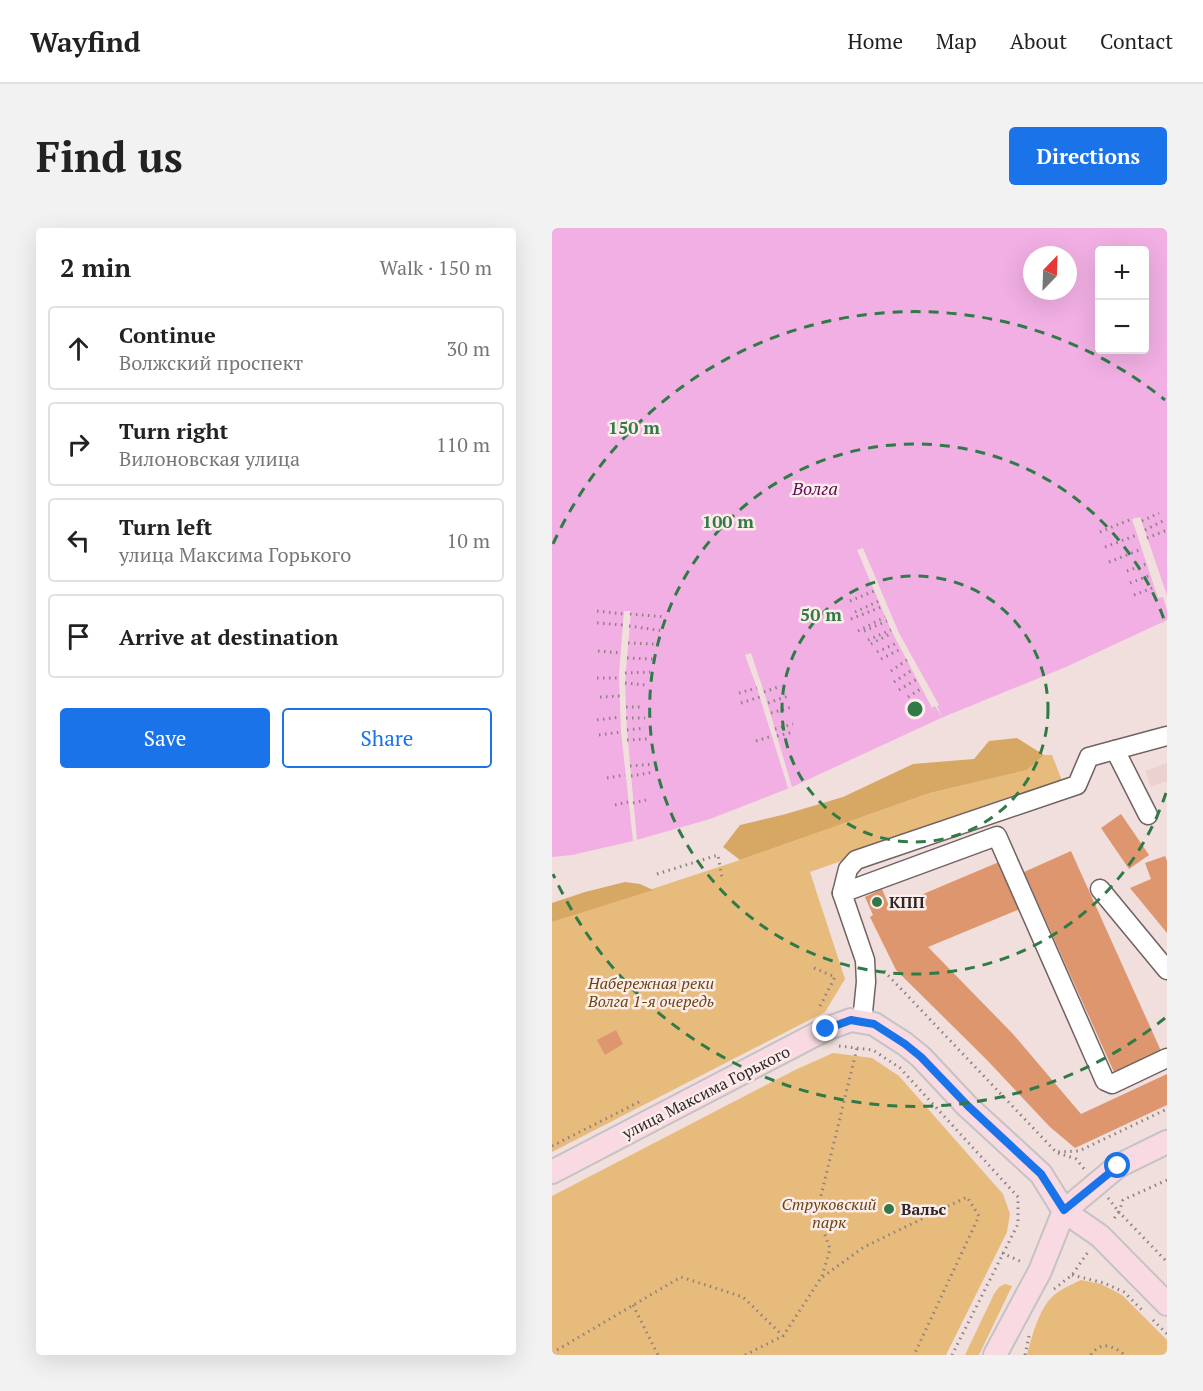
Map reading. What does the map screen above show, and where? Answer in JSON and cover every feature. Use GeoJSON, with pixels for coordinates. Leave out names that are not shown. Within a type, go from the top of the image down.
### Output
{"type":"FeatureCollection","features":[{"type":"Feature","properties":{"kind":"main road","name":"улица Максима Горького"},"geometry":{"type":"LineString","coordinates":[[552,1172],[826,1029],[851,1020],[862,1022]]}},
{"type":"Feature","properties":{"kind":"main road"},"geometry":{"type":"LineString","coordinates":[[862,1022],[874,1024],[921,1057],[968,1106],[1041,1174],[1064,1210],[1100,1236],[1167,1304]]}},
{"type":"Feature","properties":{"kind":"main road"},"geometry":{"type":"LineString","coordinates":[[995,1355],[1040,1271],[1064,1210],[1118,1166],[1167,1142]]}},
{"type":"Feature","properties":{"kind":"lane"},"geometry":{"type":"LineString","coordinates":[[862,1022],[866,982],[865,960],[842,893],[848,869],[856,860],[1077,785],[1089,758],[1167,736]]}},
{"type":"Feature","properties":{"kind":"lane"},"geometry":{"type":"LineString","coordinates":[[1115,750],[1148,815]]}},
{"type":"Feature","properties":{"kind":"lane"},"geometry":{"type":"LineString","coordinates":[[842,893],[997,836],[1105,1081],[1112,1084],[1167,1058]]}},
{"type":"Feature","properties":{"kind":"lane"},"geometry":{"type":"LineString","coordinates":[[1100,888],[1167,970]]}},
{"type":"Feature","properties":{"kind":"path"},"geometry":{"type":"LineString","coordinates":[[1142,521],[1159,513]]}},
{"type":"Feature","properties":{"kind":"path"},"geometry":{"type":"LineString","coordinates":[[1100,532],[1132,519]]}},
{"type":"Feature","properties":{"kind":"path"},"geometry":{"type":"LineString","coordinates":[[1145,530],[1163,521]]}},
{"type":"Feature","properties":{"kind":"path"},"geometry":{"type":"LineString","coordinates":[[1148,538],[1167,530]]}},
{"type":"Feature","properties":{"kind":"path"},"geometry":{"type":"LineString","coordinates":[[1105,547],[1137,535]]}},
{"type":"Feature","properties":{"kind":"path"},"geometry":{"type":"LineString","coordinates":[[1109,562],[1142,549]]}},
{"type":"Feature","properties":{"kind":"path"},"geometry":{"type":"LineString","coordinates":[[1127,571],[1146,564]]}},
{"type":"Feature","properties":{"kind":"path"},"geometry":{"type":"LineString","coordinates":[[1130,584],[1150,575]]}},
{"type":"Feature","properties":{"kind":"path"},"geometry":{"type":"LineString","coordinates":[[1134,595],[1155,587]]}},
{"type":"Feature","properties":{"kind":"path"},"geometry":{"type":"LineString","coordinates":[[850,601],[874,591]]}},
{"type":"Feature","properties":{"kind":"path"},"geometry":{"type":"LineString","coordinates":[[855,612],[879,601]]}},
{"type":"Feature","properties":{"kind":"path"},"geometry":{"type":"LineString","coordinates":[[851,619],[881,607]]}},
{"type":"Feature","properties":{"kind":"path"},"geometry":{"type":"LineString","coordinates":[[597,611],[624,614]]}},
{"type":"Feature","properties":{"kind":"path"},"geometry":{"type":"LineString","coordinates":[[630,614],[666,617]]}},
{"type":"Feature","properties":{"kind":"path"},"geometry":{"type":"LineString","coordinates":[[858,631],[885,616]]}},
{"type":"Feature","properties":{"kind":"path"},"geometry":{"type":"LineString","coordinates":[[864,631],[887,621]]}},
{"type":"Feature","properties":{"kind":"path"},"geometry":{"type":"LineString","coordinates":[[597,623],[623,625]]}},
{"type":"Feature","properties":{"kind":"path"},"geometry":{"type":"LineString","coordinates":[[629,626],[664,631]]}},
{"type":"Feature","properties":{"kind":"path"},"geometry":{"type":"LineString","coordinates":[[868,640],[892,631],[871,644]]}},
{"type":"Feature","properties":{"kind":"path"},"geometry":{"type":"LineString","coordinates":[[877,652],[897,643]]}},
{"type":"Feature","properties":{"kind":"path"},"geometry":{"type":"LineString","coordinates":[[628,644],[654,644]]}},
{"type":"Feature","properties":{"kind":"path"},"geometry":{"type":"LineString","coordinates":[[881,659],[901,649]]}},
{"type":"Feature","properties":{"kind":"path"},"geometry":{"type":"LineString","coordinates":[[598,651],[621,653]]}},
{"type":"Feature","properties":{"kind":"path"},"geometry":{"type":"LineString","coordinates":[[627,658],[653,659]]}},
{"type":"Feature","properties":{"kind":"path"},"geometry":{"type":"LineString","coordinates":[[891,671],[907,660]]}},
{"type":"Feature","properties":{"kind":"path"},"geometry":{"type":"LineString","coordinates":[[894,682],[912,670]]}},
{"type":"Feature","properties":{"kind":"path"},"geometry":{"type":"LineString","coordinates":[[625,674],[650,672]]}},
{"type":"Feature","properties":{"kind":"path"},"geometry":{"type":"LineString","coordinates":[[597,678],[620,678]]}},
{"type":"Feature","properties":{"kind":"path"},"geometry":{"type":"LineString","coordinates":[[899,690],[917,679]]}},
{"type":"Feature","properties":{"kind":"path"},"geometry":{"type":"LineString","coordinates":[[625,683],[646,685]]}},
{"type":"Feature","properties":{"kind":"path"},"geometry":{"type":"LineString","coordinates":[[764,692],[781,686]]}},
{"type":"Feature","properties":{"kind":"path"},"geometry":{"type":"LineString","coordinates":[[739,693],[757,688]]}},
{"type":"Feature","properties":{"kind":"path"},"geometry":{"type":"LineString","coordinates":[[908,697],[922,688]]}},
{"type":"Feature","properties":{"kind":"path"},"geometry":{"type":"LineString","coordinates":[[600,697],[620,696]]}},
{"type":"Feature","properties":{"kind":"path"},"geometry":{"type":"LineString","coordinates":[[768,703],[788,696]]}},
{"type":"Feature","properties":{"kind":"path"},"geometry":{"type":"LineString","coordinates":[[741,704],[760,697]]}},
{"type":"Feature","properties":{"kind":"path"},"geometry":{"type":"LineString","coordinates":[[626,707],[644,706]]}},
{"type":"Feature","properties":{"kind":"path"},"geometry":{"type":"LineString","coordinates":[[771,713],[792,707]]}},
{"type":"Feature","properties":{"kind":"path"},"geometry":{"type":"LineString","coordinates":[[597,720],[620,717]]}},
{"type":"Feature","properties":{"kind":"path"},"geometry":{"type":"LineString","coordinates":[[626,718],[645,718]]}},
{"type":"Feature","properties":{"kind":"path"},"geometry":{"type":"LineString","coordinates":[[775,729],[793,724]]}},
{"type":"Feature","properties":{"kind":"path"},"geometry":{"type":"LineString","coordinates":[[627,730],[645,728]]}},
{"type":"Feature","properties":{"kind":"path"},"geometry":{"type":"LineString","coordinates":[[599,735],[621,732]]}},
{"type":"Feature","properties":{"kind":"path"},"geometry":{"type":"LineString","coordinates":[[777,736],[794,732]]}},
{"type":"Feature","properties":{"kind":"path"},"geometry":{"type":"LineString","coordinates":[[756,741],[772,736]]}},
{"type":"Feature","properties":{"kind":"path"},"geometry":{"type":"LineString","coordinates":[[627,740],[647,739]]}},
{"type":"Feature","properties":{"kind":"path"},"geometry":{"type":"LineString","coordinates":[[630,766],[654,764]]}},
{"type":"Feature","properties":{"kind":"path"},"geometry":{"type":"LineString","coordinates":[[631,776],[654,772]]}},
{"type":"Feature","properties":{"kind":"path"},"geometry":{"type":"LineString","coordinates":[[607,778],[626,775]]}},
{"type":"Feature","properties":{"kind":"path"},"geometry":{"type":"LineString","coordinates":[[633,803],[646,800]]}},
{"type":"Feature","properties":{"kind":"path"},"geometry":{"type":"LineString","coordinates":[[615,806],[628,802]]}},
{"type":"Feature","properties":{"kind":"path"},"geometry":{"type":"LineString","coordinates":[[657,874],[718,855],[722,878]]}},
{"type":"Feature","properties":{"kind":"path"},"geometry":{"type":"LineString","coordinates":[[814,968],[835,977],[817,1011]]}},
{"type":"Feature","properties":{"kind":"path"},"geometry":{"type":"LineString","coordinates":[[882,970],[1056,1152],[1076,1159]]}},
{"type":"Feature","properties":{"kind":"path"},"geometry":{"type":"LineString","coordinates":[[835,1046],[873,1050],[900,1068],[1018,1197],[1017,1224],[952,1355]]}},
{"type":"Feature","properties":{"kind":"path"},"geometry":{"type":"LineString","coordinates":[[745,1355],[783,1336],[821,1278],[830,1249],[817,1212],[856,1048]]}},
{"type":"Feature","properties":{"kind":"path"},"geometry":{"type":"LineString","coordinates":[[1056,1152],[1079,1151],[1167,1109]]}},
{"type":"Feature","properties":{"kind":"path"},"geometry":{"type":"LineString","coordinates":[[1052,1291],[1072,1275],[1119,1212],[1123,1200],[1167,1180]]}},
{"type":"Feature","properties":{"kind":"path"},"geometry":{"type":"LineString","coordinates":[[821,1278],[864,1247],[967,1197],[979,1216],[914,1355]]}},
{"type":"Feature","properties":{"kind":"path"},"geometry":{"type":"LineString","coordinates":[[1119,1212],[1167,1262]]}},
{"type":"Feature","properties":{"kind":"path"},"geometry":{"type":"LineString","coordinates":[[1072,1275],[1104,1283],[1124,1292],[1167,1334]]}},
{"type":"Feature","properties":{"kind":"path"},"geometry":{"type":"LineString","coordinates":[[552,1353],[681,1277],[743,1297],[783,1336]]}},
{"type":"Feature","properties":{"kind":"path"},"geometry":{"type":"LineString","coordinates":[[633,1305],[658,1355]]}},
{"type":"Feature","properties":{"kind":"path"},"geometry":{"type":"LineString","coordinates":[[1024,1355],[1030,1334]]}},
{"type":"Feature","properties":{"kind":"path"},"geometry":{"type":"LineString","coordinates":[[1091,1355],[1096,1348],[1102,1345],[1114,1347],[1125,1355]]}},
{"type":"Feature","properties":{"kind":"shaded area"},"geometry":{"type":"Polygon","coordinates":[[[1017,738],[1044,755],[1027,770],[930,793],[740,860],[723,847],[740,825],[843,797],[913,764],[974,759],[989,741],[1017,738]]]}},
{"type":"Feature","properties":{"kind":"shaded area"},"geometry":{"type":"Polygon","coordinates":[[[1167,763],[1167,781],[1151,787],[1145,771],[1167,763]]]}},
{"type":"Feature","properties":{"kind":"shaded area"},"geometry":{"type":"Polygon","coordinates":[[[625,882],[640,884],[653,890],[552,922],[552,903],[625,882]]]}},
{"type":"Feature","properties":{"kind":"green space","name":"Набережная реки Волга 1-я очередь"},"geometry":{"type":"Polygon","coordinates":[[[1044,755],[1052,755],[1063,783],[810,872],[845,979],[825,1012],[552,1152],[552,922],[740,860],[930,793],[1027,770],[1044,755]]]}},
{"type":"Feature","properties":{"kind":"green space","name":"Струковский парк"},"geometry":{"type":"Polygon","coordinates":[[[833,1053],[872,1058],[899,1076],[1003,1194],[1010,1214],[1007,1232],[946,1355],[552,1355],[552,1196],[795,1070],[833,1053]]]}},
{"type":"Feature","properties":{"kind":"green space"},"geometry":{"type":"Polygon","coordinates":[[[1081,1280],[1101,1284],[1122,1295],[1167,1340],[1167,1355],[1027,1355],[1036,1325],[1047,1302],[1058,1292],[1081,1280]]]}},
{"type":"Feature","properties":{"kind":"green space"},"geometry":{"type":"Polygon","coordinates":[[[1005,1284],[1012,1286],[979,1355],[965,1355],[994,1294],[999,1287],[1005,1284]]]}},
{"type":"Feature","properties":{"kind":"water","name":"Волга"},"geometry":{"type":"Polygon","coordinates":[[[552,228],[1167,228],[1167,620],[1066,667],[941,718],[792,787],[710,819],[633,841],[572,855],[552,857],[552,228]]]}},
{"type":"Feature","properties":{"kind":"pier"},"geometry":{"type":"Polygon","coordinates":[[[1140,517],[1167,595],[1167,610],[1163,597],[1158,598],[1132,519],[1140,517]]]}},
{"type":"Feature","properties":{"kind":"pier"},"geometry":{"type":"Polygon","coordinates":[[[863,548],[899,633],[939,705],[937,706],[942,717],[935,706],[932,708],[891,630],[857,550],[863,548]]]}},
{"type":"Feature","properties":{"kind":"pier"},"geometry":{"type":"Polygon","coordinates":[[[624,611],[631,611],[625,683],[637,840],[633,841],[621,732],[619,675],[624,611]]]}},
{"type":"Feature","properties":{"kind":"pier"},"geometry":{"type":"Polygon","coordinates":[[[751,653],[792,787],[788,788],[745,655],[751,653]]]}},
{"type":"Feature","properties":{"kind":"building"},"geometry":{"type":"Polygon","coordinates":[[[1121,814],[1149,855],[1129,869],[1101,828],[1121,814]]]}},
{"type":"Feature","properties":{"kind":"building"},"geometry":{"type":"Polygon","coordinates":[[[1071,851],[1161,1051],[1114,1072],[1024,872],[1071,851]]]}},
{"type":"Feature","properties":{"kind":"building"},"geometry":{"type":"Polygon","coordinates":[[[1165,856],[1167,861],[1167,933],[1130,888],[1151,879],[1145,863],[1165,856]]]}},
{"type":"Feature","properties":{"kind":"building"},"geometry":{"type":"Polygon","coordinates":[[[999,862],[1020,909],[928,947],[1013,1034],[1081,1114],[1167,1074],[1167,1105],[1075,1148],[1050,1127],[986,1059],[896,970],[870,917],[873,915],[865,897],[882,889],[890,908],[999,862]]]}},
{"type":"Feature","properties":{"kind":"building"},"geometry":{"type":"Polygon","coordinates":[[[616,1030],[623,1044],[605,1055],[597,1040],[616,1030]]]}},
{"type":"Feature","properties":{"kind":"place","name":"КПП"},"geometry":{"type":"Point","coordinates":[877,902]}},
{"type":"Feature","properties":{"kind":"place","name":"Вальс"},"geometry":{"type":"Point","coordinates":[889,1209]}},
{"type":"Feature","properties":{"kind":"route"},"geometry":{"type":"LineString","coordinates":[[826,1029],[851,1020],[874,1024],[905,1044],[1041,1174],[1064,1210],[1118,1166]]}}]}
